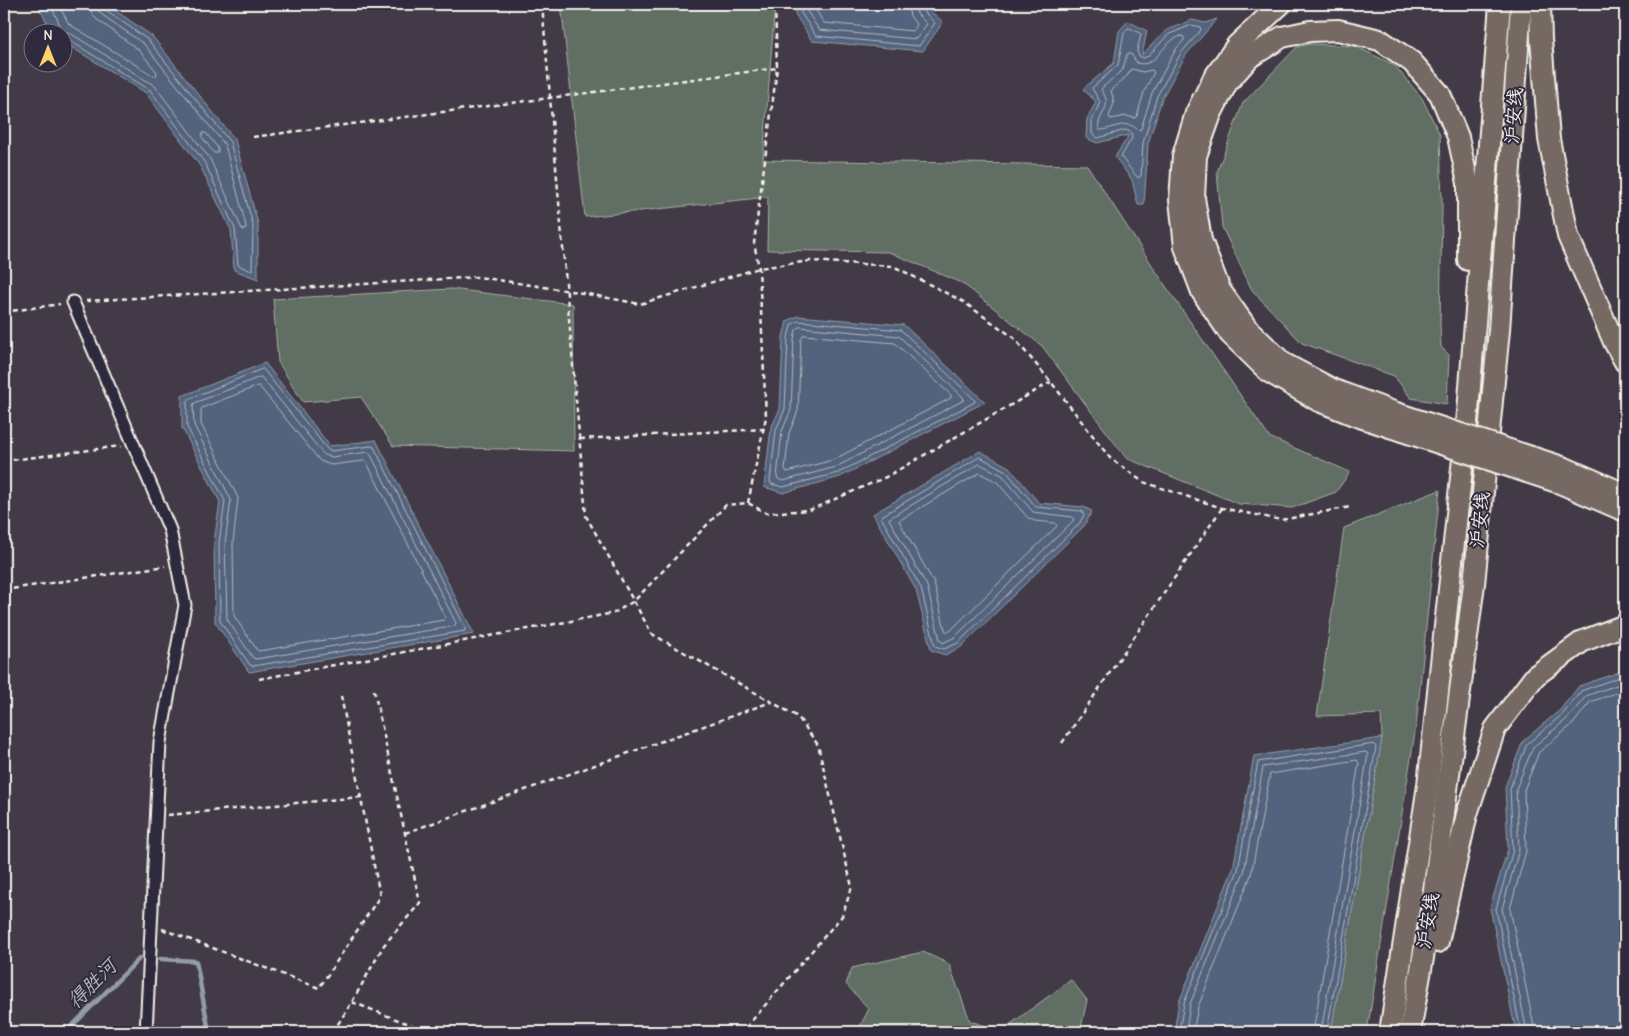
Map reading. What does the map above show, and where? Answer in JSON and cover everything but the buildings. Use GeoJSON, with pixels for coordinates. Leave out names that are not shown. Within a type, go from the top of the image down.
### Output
{"type":"FeatureCollection","features":[{"type":"Feature","properties":{"kind":"highway"},"geometry":{"type":"LineString","coordinates":[[1281,4],[1237,45],[1213,79],[1196,113],[1184,156],[1180,200],[1185,247],[1202,292],[1230,334],[1270,372],[1319,400],[1354,415],[1393,420]]}},
{"type":"Feature","properties":{"kind":"highway","name":"沪安线"},"geometry":{"type":"LineString","coordinates":[[1390,1032],[1428,785],[1468,412],[1500,4]]}},
{"type":"Feature","properties":{"kind":"highway","name":"沪安线"},"geometry":{"type":"LineString","coordinates":[[1410,1032],[1431,912],[1474,584],[1499,330],[1521,4]]}},
{"type":"Feature","properties":{"kind":"highway"},"geometry":{"type":"LineString","coordinates":[[1540,4],[1549,138],[1568,236],[1614,342],[1625,362]]}},
{"type":"Feature","properties":{"kind":"highway"},"geometry":{"type":"LineString","coordinates":[[1468,412],[1468,183],[1458,137],[1440,94],[1412,62],[1380,40],[1338,30],[1310,31],[1282,37],[1249,58],[1227,83],[1211,114],[1196,156],[1194,198],[1201,240],[1220,290],[1247,328],[1283,363],[1393,420],[1625,494]]}},
{"type":"Feature","properties":{"kind":"highway"},"geometry":{"type":"LineString","coordinates":[[1563,475],[1625,511]]}},
{"type":"Feature","properties":{"kind":"highway"},"geometry":{"type":"LineString","coordinates":[[1419,1032],[1467,814],[1495,729],[1535,676],[1583,641],[1625,625]]}},
{"type":"Feature","properties":{"kind":"street"},"geometry":{"type":"LineString","coordinates":[[73,302],[170,530],[185,605],[160,742],[146,1032]]}},
{"type":"Feature","properties":{"kind":"path"},"geometry":{"type":"LineString","coordinates":[[542,4],[586,516],[652,634],[798,717],[818,746],[852,887],[842,916],[742,1032]]}},
{"type":"Feature","properties":{"kind":"path"},"geometry":{"type":"LineString","coordinates":[[748,503],[766,417],[759,268],[754,243],[777,68],[775,4]]}},
{"type":"Feature","properties":{"kind":"path"},"geometry":{"type":"LineString","coordinates":[[253,137],[777,68]]}},
{"type":"Feature","properties":{"kind":"path"},"geometry":{"type":"LineString","coordinates":[[4,312],[73,302],[478,276],[640,304],[759,268],[810,261],[893,266],[962,301],[1013,337],[1051,382],[1110,458],[1143,482],[1222,508],[1282,520],[1350,507]]}},
{"type":"Feature","properties":{"kind":"path"},"geometry":{"type":"LineString","coordinates":[[259,679],[614,613],[634,601],[726,505],[748,503],[766,513],[810,510],[886,477],[1051,382]]}},
{"type":"Feature","properties":{"kind":"path"},"geometry":{"type":"LineString","coordinates":[[580,439],[763,429]]}},
{"type":"Feature","properties":{"kind":"path"},"geometry":{"type":"LineString","coordinates":[[4,461],[133,444]]}},
{"type":"Feature","properties":{"kind":"path"},"geometry":{"type":"LineString","coordinates":[[1062,743],[1222,508]]}},
{"type":"Feature","properties":{"kind":"path"},"geometry":{"type":"LineString","coordinates":[[4,590],[177,564]]}},
{"type":"Feature","properties":{"kind":"path"},"geometry":{"type":"LineString","coordinates":[[332,1032],[352,1002],[384,945],[420,903],[374,690]]}},
{"type":"Feature","properties":{"kind":"path"},"geometry":{"type":"LineString","coordinates":[[151,925],[319,988],[380,896],[341,696]]}},
{"type":"Feature","properties":{"kind":"path"},"geometry":{"type":"LineString","coordinates":[[405,833],[771,702]]}},
{"type":"Feature","properties":{"kind":"path"},"geometry":{"type":"LineString","coordinates":[[157,816],[361,797]]}},
{"type":"Feature","properties":{"kind":"path"},"geometry":{"type":"LineString","coordinates":[[352,1002],[428,1032]]}},
{"type":"Feature","properties":{"kind":"green space"},"geometry":{"type":"Polygon","coordinates":[[[561,4],[775,4],[763,160],[1087,165],[1163,282],[1269,437],[1350,472],[1336,492],[1292,508],[1239,504],[1126,458],[1042,346],[962,283],[889,252],[767,250],[768,197],[585,217],[561,4]]]}},
{"type":"Feature","properties":{"kind":"green space"},"geometry":{"type":"Polygon","coordinates":[[[1310,44],[1355,46],[1394,65],[1422,98],[1440,135],[1442,205],[1440,327],[1441,347],[1449,355],[1447,404],[1411,398],[1394,376],[1302,343],[1252,290],[1222,227],[1217,172],[1243,103],[1297,47],[1310,44]]]}},
{"type":"Feature","properties":{"kind":"green space"},"geometry":{"type":"Polygon","coordinates":[[[451,289],[573,304],[574,451],[393,446],[361,397],[303,402],[278,362],[273,299],[451,289]]]}},
{"type":"Feature","properties":{"kind":"green space"},"geometry":{"type":"Polygon","coordinates":[[[1440,490],[1416,726],[1367,1032],[1331,1032],[1382,738],[1381,714],[1317,716],[1344,528],[1440,490]]]}},
{"type":"Feature","properties":{"kind":"green space"},"geometry":{"type":"Polygon","coordinates":[[[923,952],[949,964],[970,1021],[1001,1031],[1071,980],[1087,1000],[1080,1032],[857,1032],[869,1009],[846,984],[852,968],[923,952]]]}},
{"type":"Feature","properties":{"kind":"water"},"geometry":{"type":"Polygon","coordinates":[[[37,4],[106,4],[152,36],[235,140],[258,224],[258,279],[234,270],[231,230],[200,166],[146,93],[72,48],[72,22],[47,22],[37,4]]]}},
{"type":"Feature","properties":{"kind":"water"},"geometry":{"type":"Polygon","coordinates":[[[796,4],[926,4],[927,8],[943,22],[923,51],[812,41],[795,14],[796,4]]]}},
{"type":"Feature","properties":{"kind":"water"},"geometry":{"type":"Polygon","coordinates":[[[1217,19],[1186,55],[1162,98],[1148,144],[1144,205],[1138,205],[1132,180],[1115,157],[1129,135],[1097,143],[1086,138],[1087,119],[1096,102],[1083,89],[1114,63],[1119,31],[1128,21],[1147,31],[1142,55],[1165,31],[1192,20],[1205,23],[1217,19]]]}},
{"type":"Feature","properties":{"kind":"water"},"geometry":{"type":"Polygon","coordinates":[[[798,316],[904,325],[985,402],[840,477],[783,493],[764,487],[771,428],[780,409],[783,337],[787,321],[798,316]]]}},
{"type":"Feature","properties":{"kind":"water"},"geometry":{"type":"Polygon","coordinates":[[[265,363],[330,446],[376,440],[474,634],[249,672],[215,622],[214,542],[220,502],[182,428],[182,396],[265,363]]]}},
{"type":"Feature","properties":{"kind":"water"},"geometry":{"type":"Polygon","coordinates":[[[980,451],[1009,467],[1039,503],[1083,507],[1092,511],[1084,526],[961,647],[945,655],[931,650],[916,590],[873,514],[980,451]]]}},
{"type":"Feature","properties":{"kind":"water"},"geometry":{"type":"Polygon","coordinates":[[[1625,670],[1625,1032],[1516,1032],[1490,908],[1508,849],[1505,787],[1523,741],[1560,710],[1579,686],[1625,670]]]}},
{"type":"Feature","properties":{"kind":"water"},"geometry":{"type":"Polygon","coordinates":[[[1382,738],[1331,1032],[1174,1032],[1179,1002],[1233,869],[1254,756],[1382,738]]]}},
{"type":"Feature","properties":{"kind":"waterway","name":"得胜河"},"geometry":{"type":"LineString","coordinates":[[66,1032],[140,958]]}},
{"type":"Feature","properties":{"kind":"waterway","name":"得胜河"},"geometry":{"type":"LineString","coordinates":[[160,959],[196,961],[209,1032]]}}]}
